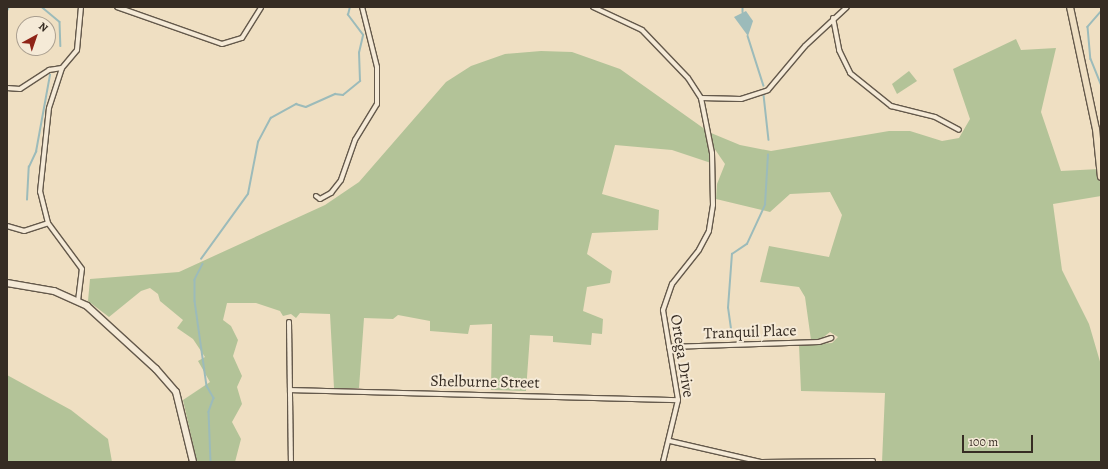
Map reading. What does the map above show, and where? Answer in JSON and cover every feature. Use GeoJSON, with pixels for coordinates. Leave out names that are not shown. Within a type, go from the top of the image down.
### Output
{"type":"FeatureCollection","features":[{"type":"Feature","properties":{"kind":"main road"},"geometry":{"type":"LineString","coordinates":[[1070,7],[1096,129],[1101,177]]}},
{"type":"Feature","properties":{"kind":"street"},"geometry":{"type":"LineString","coordinates":[[78,301],[82,269],[48,223],[40,192],[44,142],[49,108],[62,68],[77,50],[81,7]]}},
{"type":"Feature","properties":{"kind":"street"},"geometry":{"type":"LineString","coordinates":[[117,7],[222,44],[242,38],[261,7]]}},
{"type":"Feature","properties":{"kind":"street"},"geometry":{"type":"LineString","coordinates":[[316,196],[320,199],[331,193],[341,180],[355,140],[377,104],[377,67],[362,7]]}},
{"type":"Feature","properties":{"kind":"street"},"geometry":{"type":"LineString","coordinates":[[593,7],[642,30],[672,59],[701,98],[741,99],[768,90],[833,18],[847,7]]}},
{"type":"Feature","properties":{"kind":"street"},"geometry":{"type":"LineString","coordinates":[[833,18],[841,55],[850,72],[891,106],[934,117],[959,130]]}},
{"type":"Feature","properties":{"kind":"street"},"geometry":{"type":"LineString","coordinates":[[7,88],[20,89],[49,70],[62,68]]}},
{"type":"Feature","properties":{"kind":"street","name":"Ortega Drive"},"geometry":{"type":"LineString","coordinates":[[663,462],[670,440],[678,400],[663,316],[666,297],[702,246],[712,215],[712,153],[701,98]]}},
{"type":"Feature","properties":{"kind":"street"},"geometry":{"type":"LineString","coordinates":[[7,226],[24,231],[48,223]]}},
{"type":"Feature","properties":{"kind":"street"},"geometry":{"type":"LineString","coordinates":[[7,283],[46,289],[78,301],[122,337],[176,392],[193,462]]}},
{"type":"Feature","properties":{"kind":"street"},"geometry":{"type":"LineString","coordinates":[[289,322],[291,462]]}},
{"type":"Feature","properties":{"kind":"street","name":"Tranquil Place"},"geometry":{"type":"LineString","coordinates":[[669,347],[819,342],[831,338]]}},
{"type":"Feature","properties":{"kind":"street","name":"Shelburne Street"},"geometry":{"type":"LineString","coordinates":[[290,390],[678,400]]}},
{"type":"Feature","properties":{"kind":"street"},"geometry":{"type":"LineString","coordinates":[[670,440],[757,461],[873,461]]}},
{"type":"Feature","properties":{"kind":"green space"},"geometry":{"type":"Polygon","coordinates":[[[1016,39],[1021,50],[1056,48],[1041,112],[1061,171],[1099,169],[1101,196],[1053,204],[1062,270],[1089,324],[1101,365],[1101,462],[882,462],[885,393],[801,391],[799,345],[832,343],[838,337],[830,332],[821,339],[811,340],[805,297],[799,287],[760,282],[769,246],[829,257],[842,215],[830,192],[790,194],[770,212],[716,199],[717,184],[725,164],[714,148],[711,133],[740,145],[771,151],[889,131],[910,131],[942,141],[959,138],[970,119],[953,69],[1016,39]]]}},
{"type":"Feature","properties":{"kind":"green space"},"geometry":{"type":"Polygon","coordinates":[[[541,51],[572,52],[620,69],[706,130],[711,163],[672,150],[615,145],[602,194],[659,210],[658,230],[592,233],[587,254],[612,271],[610,283],[587,287],[583,311],[603,319],[602,334],[592,333],[591,345],[553,342],[553,336],[530,335],[526,391],[491,390],[492,324],[470,325],[468,334],[430,331],[430,321],[398,315],[393,319],[364,318],[359,388],[334,388],[330,314],[300,313],[296,318],[291,314],[283,316],[280,311],[256,303],[227,303],[223,320],[231,326],[238,340],[233,356],[242,376],[237,387],[242,404],[232,422],[241,439],[235,462],[197,462],[183,400],[210,382],[198,361],[205,357],[193,339],[177,328],[183,320],[160,301],[158,294],[150,288],[141,291],[109,317],[88,301],[90,279],[179,272],[325,205],[359,182],[446,82],[471,66],[505,54],[541,51]]]}},
{"type":"Feature","properties":{"kind":"green space"},"geometry":{"type":"Polygon","coordinates":[[[909,71],[917,81],[897,94],[892,84],[909,71]]]}},
{"type":"Feature","properties":{"kind":"green space"},"geometry":{"type":"Polygon","coordinates":[[[7,375],[71,410],[108,439],[112,462],[7,462],[7,375]]]}},
{"type":"Feature","properties":{"kind":"water"},"geometry":{"type":"Polygon","coordinates":[[[746,11],[753,21],[748,36],[734,17],[746,11]]]}},
{"type":"Feature","properties":{"kind":"waterway"},"geometry":{"type":"LineString","coordinates":[[7,11],[9,7]]}},
{"type":"Feature","properties":{"kind":"waterway"},"geometry":{"type":"LineString","coordinates":[[42,7],[60,22],[61,46]]}},
{"type":"Feature","properties":{"kind":"waterway"},"geometry":{"type":"LineString","coordinates":[[201,259],[248,194],[258,142],[271,118],[296,104],[306,107],[335,94],[343,95],[360,81],[359,53],[363,35],[348,15],[350,7]]}},
{"type":"Feature","properties":{"kind":"waterway"},"geometry":{"type":"LineString","coordinates":[[743,7],[743,12]]}},
{"type":"Feature","properties":{"kind":"waterway"},"geometry":{"type":"LineString","coordinates":[[1101,12],[1088,27],[1091,59],[1101,84]]}},
{"type":"Feature","properties":{"kind":"waterway"},"geometry":{"type":"LineString","coordinates":[[748,36],[764,86]]}},
{"type":"Feature","properties":{"kind":"waterway"},"geometry":{"type":"LineString","coordinates":[[27,200],[29,167],[36,152],[50,75]]}},
{"type":"Feature","properties":{"kind":"waterway"},"geometry":{"type":"LineString","coordinates":[[764,95],[769,140]]}},
{"type":"Feature","properties":{"kind":"waterway"},"geometry":{"type":"LineString","coordinates":[[731,329],[728,308],[732,254],[747,244],[765,205],[768,155]]}},
{"type":"Feature","properties":{"kind":"waterway"},"geometry":{"type":"LineString","coordinates":[[203,264],[195,280],[195,301],[207,386],[214,398],[209,412],[211,462]]}}]}
